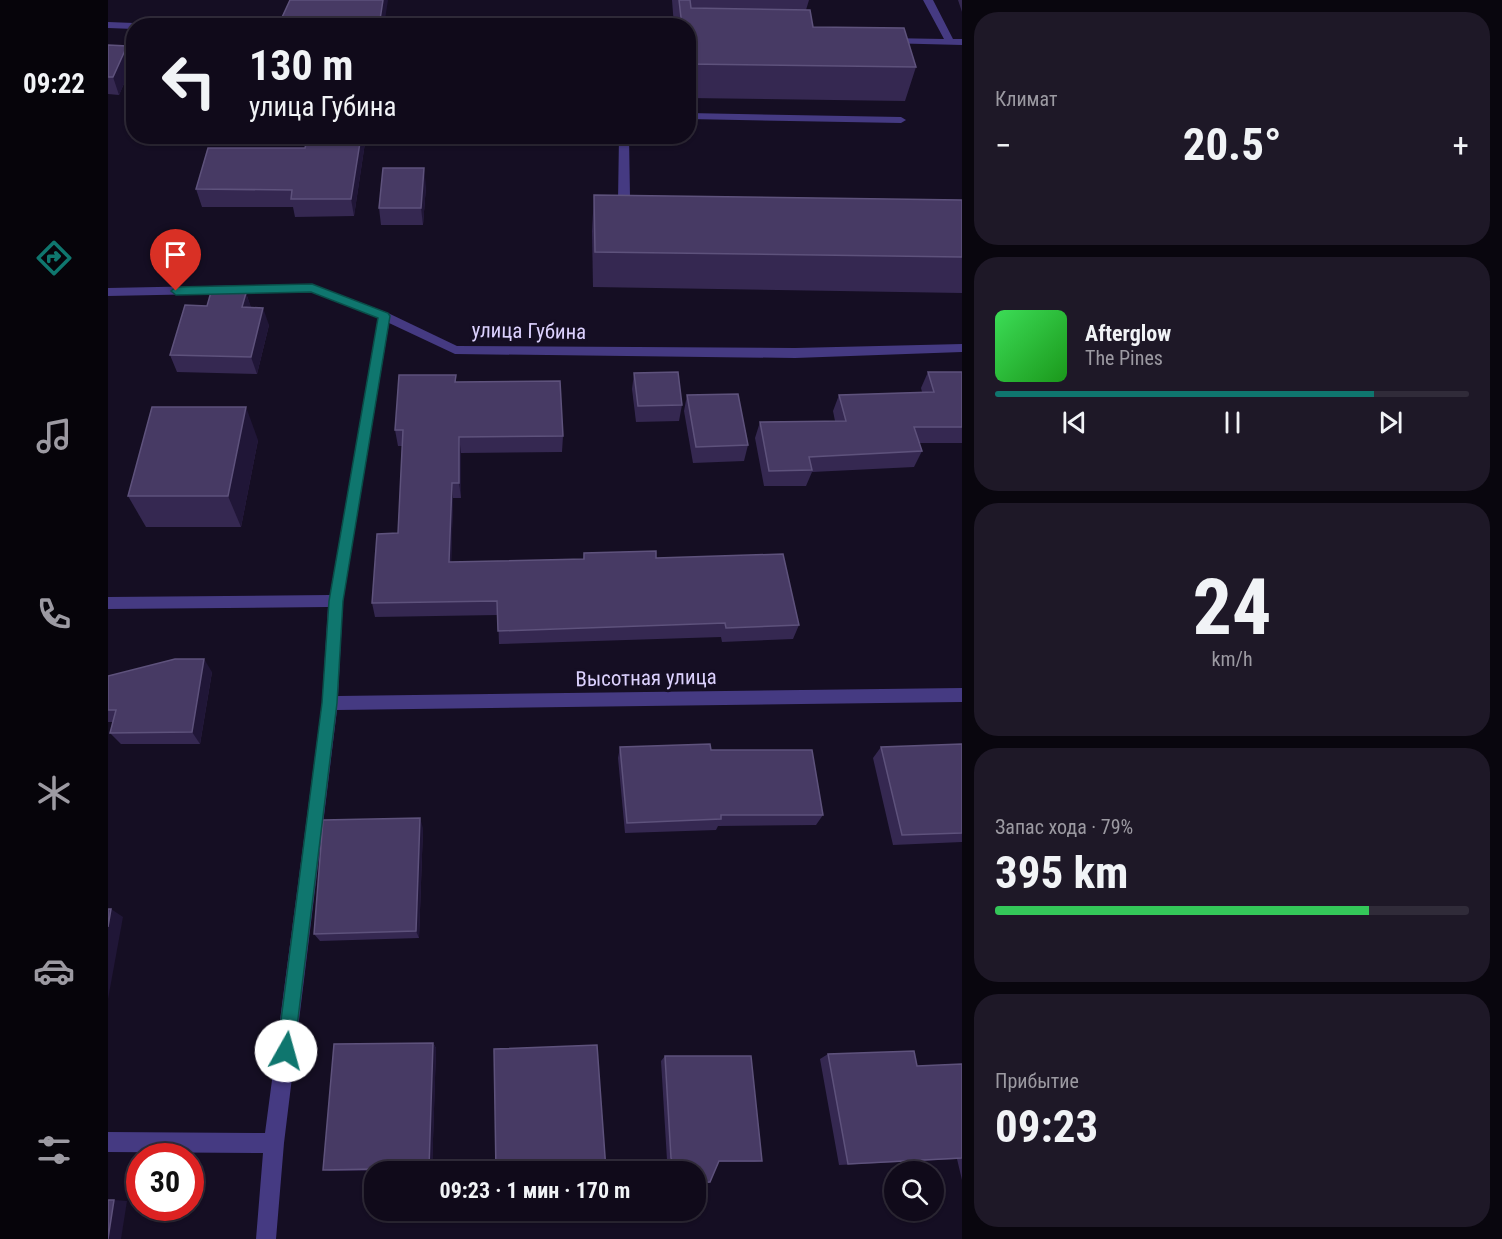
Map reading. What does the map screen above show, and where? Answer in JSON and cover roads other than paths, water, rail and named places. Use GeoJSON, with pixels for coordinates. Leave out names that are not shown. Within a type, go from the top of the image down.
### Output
{"type":"FeatureCollection","features":[{"type":"Feature","properties":{"kind":"street"},"geometry":{"type":"LineString","coordinates":[[928,0],[950,42]]}},
{"type":"Feature","properties":{"kind":"street"},"geometry":{"type":"LineString","coordinates":[[108,25],[126,26]]}},
{"type":"Feature","properties":{"kind":"street"},"geometry":{"type":"LineString","coordinates":[[879,41],[962,42]]}},
{"type":"Feature","properties":{"kind":"street"},"geometry":{"type":"LineString","coordinates":[[696,116],[901,120]]}},
{"type":"Feature","properties":{"kind":"street"},"geometry":{"type":"LineString","coordinates":[[624,144],[624,201],[648,202]]}},
{"type":"Feature","properties":{"kind":"street","name":"улица Губина"},"geometry":{"type":"LineString","coordinates":[[108,292],[312,288],[384,316],[455,350],[795,353],[962,348]]}},
{"type":"Feature","properties":{"kind":"street"},"geometry":{"type":"LineString","coordinates":[[266,1239],[274,1143],[330,703],[336,601],[384,316]]}},
{"type":"Feature","properties":{"kind":"street"},"geometry":{"type":"LineString","coordinates":[[108,603],[336,601]]}},
{"type":"Feature","properties":{"kind":"street","name":"Высотная улица"},"geometry":{"type":"LineString","coordinates":[[330,703],[962,696]]}},
{"type":"Feature","properties":{"kind":"street"},"geometry":{"type":"LineString","coordinates":[[108,1142],[274,1143]]}}]}
